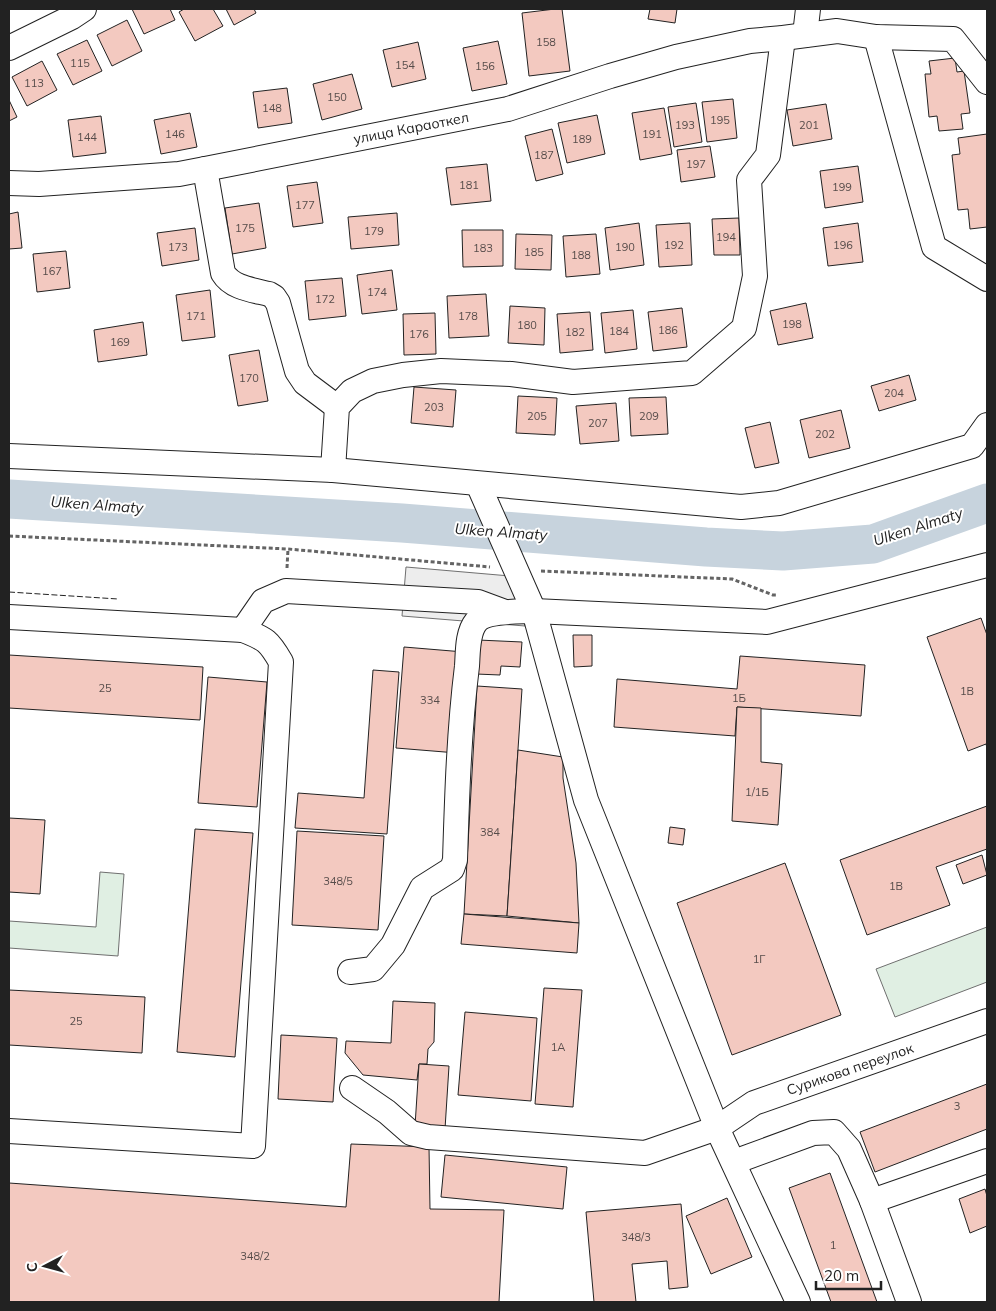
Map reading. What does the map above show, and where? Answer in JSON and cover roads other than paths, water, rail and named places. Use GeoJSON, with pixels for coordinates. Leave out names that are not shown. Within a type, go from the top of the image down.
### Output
{"type":"FeatureCollection","features":[{"type":"Feature","properties":{"kind":"street"},"geometry":{"type":"LineString","coordinates":[[9,48],[72,17],[84,9]]}},
{"type":"Feature","properties":{"kind":"street"},"geometry":{"type":"LineString","coordinates":[[333,470],[337,407],[352,391],[373,381],[441,370],[511,374],[573,382],[692,373],[744,328],[755,276],[749,180],[768,155],[794,36],[808,9]]}},
{"type":"Feature","properties":{"kind":"street","name":"улица Караоткел"},"geometry":{"type":"LineString","coordinates":[[9,184],[48,184],[179,174],[508,109],[676,57],[750,41],[837,31],[876,37],[953,39],[987,82]]}},
{"type":"Feature","properties":{"kind":"street"},"geometry":{"type":"LineString","coordinates":[[876,37],[934,248],[987,279]]}},
{"type":"Feature","properties":{"kind":"street"},"geometry":{"type":"LineString","coordinates":[[205,169],[223,273],[227,280],[234,284],[274,297],[278,303],[297,370],[305,383],[337,407]]}},
{"type":"Feature","properties":{"kind":"street"},"geometry":{"type":"LineString","coordinates":[[9,456],[333,470],[741,507],[779,502],[972,446],[987,425]]}},
{"type":"Feature","properties":{"kind":"street"},"geometry":{"type":"LineString","coordinates":[[478,484],[534,611],[586,800],[717,1128],[798,1302]]}},
{"type":"Feature","properties":{"kind":"street"},"geometry":{"type":"LineString","coordinates":[[350,972],[373,969],[393,945],[422,888],[452,869],[456,860],[464,688],[470,635],[475,623],[481,617],[504,612],[534,611],[767,622],[987,565]]}},
{"type":"Feature","properties":{"kind":"street"},"geometry":{"type":"LineString","coordinates":[[243,630],[263,601],[286,591],[478,602],[504,612]]}},
{"type":"Feature","properties":{"kind":"street"},"geometry":{"type":"LineString","coordinates":[[9,617],[243,630],[263,638],[272,646],[281,662],[253,1146],[9,1131]]}},
{"type":"Feature","properties":{"kind":"street","name":"Сурикова переулок"},"geometry":{"type":"LineString","coordinates":[[352,1088],[387,1112],[410,1132],[428,1137],[645,1153],[717,1128],[754,1102],[987,1021]]}},
{"type":"Feature","properties":{"kind":"street"},"geometry":{"type":"LineString","coordinates":[[734,1162],[813,1133],[834,1132],[848,1148],[872,1201],[909,1302]]}},
{"type":"Feature","properties":{"kind":"street"},"geometry":{"type":"LineString","coordinates":[[872,1201],[987,1161]]}},
{"type":"Feature","properties":{"kind":"waterway","name":"Ulken Almaty"},"geometry":{"type":"LineString","coordinates":[[9,499],[402,523],[706,547],[783,551],[873,544],[987,503]]}}]}
